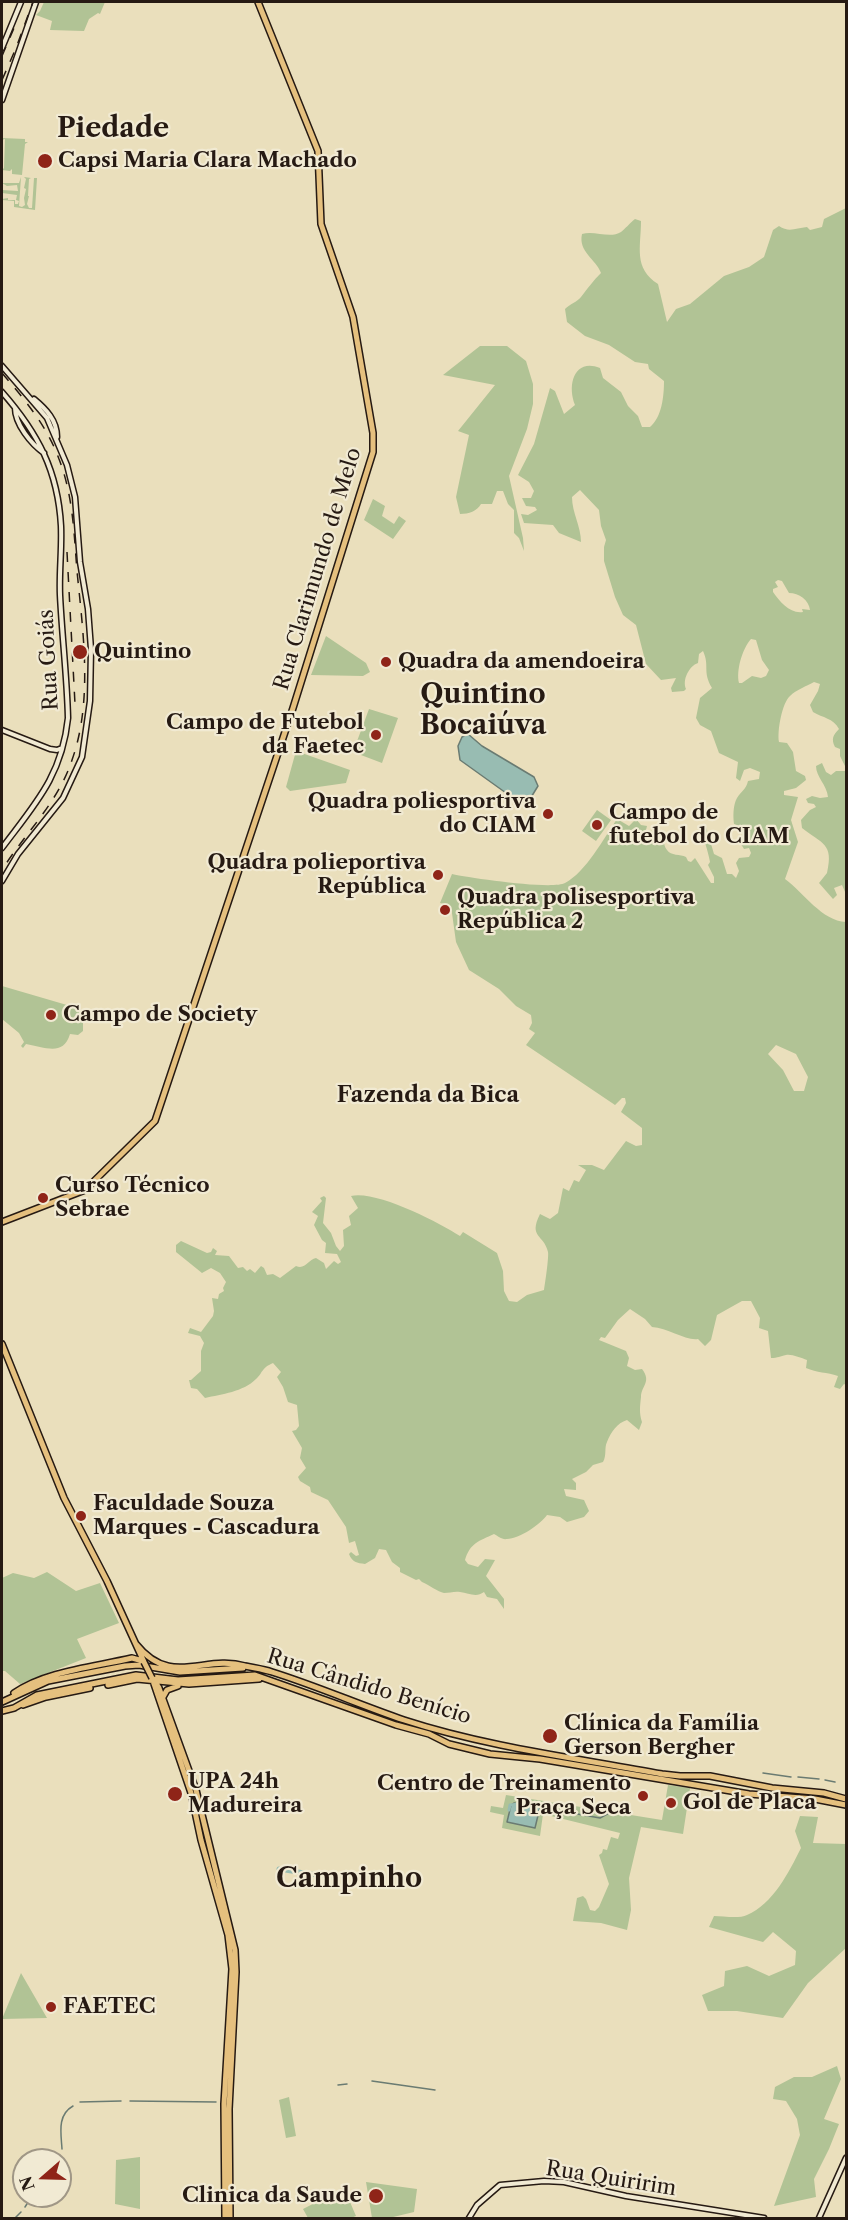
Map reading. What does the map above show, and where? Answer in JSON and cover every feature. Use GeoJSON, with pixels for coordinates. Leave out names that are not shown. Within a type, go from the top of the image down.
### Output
{"type":"FeatureCollection","features":[{"type":"Feature","properties":{"kind":"main road"},"geometry":{"type":"LineString","coordinates":[[2,48],[21,2]]}},
{"type":"Feature","properties":{"kind":"main road"},"geometry":{"type":"LineString","coordinates":[[2,100],[36,2]]}},
{"type":"Feature","properties":{"kind":"main road","name":"Rua Clarimundo de Melo"},"geometry":{"type":"LineString","coordinates":[[2,1222],[85,1190],[149,1128],[158,1115],[329,596],[374,446],[353,317],[321,224],[318,151],[258,2]]}},
{"type":"Feature","properties":{"kind":"main road"},"geometry":{"type":"LineString","coordinates":[[2,366],[52,418],[67,465],[75,497],[79,555],[88,609],[90,701],[83,754],[63,798],[18,854],[2,881]]}},
{"type":"Feature","properties":{"kind":"main road","name":"Rua Goiás"},"geometry":{"type":"LineString","coordinates":[[2,392],[15,407],[17,419],[23,429],[35,446],[45,453],[57,492],[61,525],[60,594],[68,718],[60,759],[44,790],[2,848]]}},
{"type":"Feature","properties":{"kind":"main road"},"geometry":{"type":"LineString","coordinates":[[2,730],[50,749],[60,759]]}},
{"type":"Feature","properties":{"kind":"main road"},"geometry":{"type":"LineString","coordinates":[[50,749],[63,748]]}},
{"type":"Feature","properties":{"kind":"main road"},"geometry":{"type":"LineString","coordinates":[[2,1344],[64,1498],[107,1581],[152,1679],[191,1793],[201,1840],[228,1935],[231,1960],[224,2104],[228,2218]]}},
{"type":"Feature","properties":{"kind":"main road","name":"Rua Cândido Benício"},"geometry":{"type":"LineString","coordinates":[[136,1644],[152,1662],[179,1668],[238,1664],[269,1671],[404,1720],[507,1746],[669,1775],[711,1776],[778,1789],[824,1793],[846,1799]]}},
{"type":"Feature","properties":{"kind":"main road"},"geometry":{"type":"LineString","coordinates":[[2,1702],[29,1683],[45,1677],[132,1658],[144,1662]]}},
{"type":"Feature","properties":{"kind":"main road"},"geometry":{"type":"LineString","coordinates":[[2,1702],[48,1681],[130,1665],[180,1672],[254,1668]]}},
{"type":"Feature","properties":{"kind":"main road"},"geometry":{"type":"LineString","coordinates":[[2,1711],[14,1708],[38,1695],[136,1676],[166,1680],[248,1675],[268,1678]]}},
{"type":"Feature","properties":{"kind":"main road","name":"Rua Cândido Benício"},"geometry":{"type":"LineString","coordinates":[[14,1708],[42,1698],[137,1679],[189,1684],[268,1678],[377,1718],[429,1734],[449,1744],[490,1754],[540,1759],[749,1794],[815,1799],[846,1805]]}},
{"type":"Feature","properties":{"kind":"main road"},"geometry":{"type":"LineString","coordinates":[[152,1679],[157,1684],[163,1699],[193,1783],[235,1950],[236,1972],[228,2109],[228,2218]]}},
{"type":"Feature","properties":{"kind":"main road"},"geometry":{"type":"LineString","coordinates":[[163,1699],[167,1690],[189,1684]]}},
{"type":"Feature","properties":{"kind":"main road"},"geometry":{"type":"LineString","coordinates":[[819,2218],[846,2158]]}},
{"type":"Feature","properties":{"kind":"main road","name":"Rua Quiririm"},"geometry":{"type":"LineString","coordinates":[[469,2218],[477,2205],[501,2185],[516,2182],[554,2181],[626,2196],[764,2218]]}},
{"type":"Feature","properties":{"kind":"green space"},"geometry":{"type":"Polygon","coordinates":[[[44,2],[105,2],[100,14],[89,19],[84,31],[50,30],[52,21],[36,15],[44,2]]]}},
{"type":"Feature","properties":{"kind":"green space"},"geometry":{"type":"Polygon","coordinates":[[[2,138],[25,139],[25,142],[28,142],[25,144],[22,175],[12,174],[12,169],[2,170],[5,139],[2,140],[2,138]]]}},
{"type":"Feature","properties":{"kind":"green space"},"geometry":{"type":"Polygon","coordinates":[[[21,177],[19,206],[22,207],[25,205],[26,179],[24,177],[31,178],[29,179],[27,204],[29,208],[32,208],[34,178],[37,178],[35,210],[14,207],[14,201],[2,200],[8,198],[8,200],[15,200],[15,204],[18,204],[17,195],[2,193],[2,190],[18,191],[17,185],[7,186],[2,183],[19,183],[21,177]]]}},
{"type":"Feature","properties":{"kind":"green space"},"geometry":{"type":"Polygon","coordinates":[[[846,208],[846,768],[840,756],[840,749],[835,747],[833,742],[834,735],[839,729],[837,725],[813,712],[810,705],[820,684],[814,682],[795,692],[787,700],[779,724],[779,742],[787,743],[793,752],[796,771],[805,776],[806,780],[796,788],[784,791],[784,795],[798,797],[791,820],[798,842],[785,879],[821,912],[846,922],[846,1385],[844,1384],[840,1389],[834,1387],[838,1376],[806,1368],[807,1360],[796,1356],[771,1358],[768,1331],[759,1328],[760,1318],[751,1301],[742,1301],[717,1315],[711,1340],[705,1346],[698,1339],[652,1327],[630,1309],[618,1320],[605,1338],[601,1337],[599,1340],[626,1351],[629,1358],[627,1366],[635,1370],[642,1369],[645,1373],[646,1381],[641,1393],[640,1406],[642,1422],[639,1430],[627,1420],[617,1426],[607,1442],[603,1462],[593,1465],[586,1472],[572,1479],[576,1483],[576,1490],[564,1489],[566,1496],[584,1500],[589,1511],[584,1517],[567,1522],[560,1517],[547,1515],[535,1527],[517,1537],[505,1539],[494,1534],[476,1543],[467,1554],[465,1560],[468,1564],[478,1567],[485,1559],[495,1560],[486,1576],[504,1599],[504,1609],[497,1599],[487,1597],[484,1592],[475,1595],[458,1592],[444,1593],[419,1579],[416,1580],[400,1572],[400,1568],[392,1562],[386,1550],[379,1549],[375,1558],[365,1564],[357,1563],[352,1559],[349,1554],[351,1552],[356,1556],[359,1555],[355,1541],[349,1543],[346,1527],[328,1500],[311,1492],[310,1487],[298,1477],[306,1468],[300,1458],[302,1448],[292,1431],[299,1426],[297,1405],[288,1402],[277,1377],[281,1372],[273,1363],[251,1383],[232,1392],[205,1398],[197,1389],[191,1388],[189,1380],[201,1371],[201,1351],[204,1343],[200,1336],[188,1333],[190,1328],[201,1332],[213,1316],[212,1298],[218,1299],[219,1294],[224,1291],[226,1282],[220,1273],[211,1268],[202,1273],[176,1252],[176,1245],[181,1241],[207,1253],[213,1248],[217,1251],[215,1255],[229,1256],[238,1268],[243,1267],[247,1271],[250,1269],[255,1273],[261,1266],[267,1275],[273,1274],[280,1278],[296,1266],[302,1267],[316,1258],[324,1263],[326,1269],[334,1261],[338,1264],[341,1262],[337,1254],[325,1253],[326,1243],[314,1225],[318,1216],[312,1212],[322,1201],[320,1198],[324,1196],[326,1198],[323,1223],[340,1251],[344,1246],[343,1230],[351,1225],[349,1216],[358,1208],[351,1196],[362,1195],[407,1208],[460,1236],[463,1232],[497,1253],[503,1271],[504,1291],[509,1301],[517,1302],[527,1295],[544,1290],[548,1252],[536,1232],[537,1222],[540,1214],[550,1219],[558,1213],[563,1188],[569,1191],[574,1180],[579,1182],[586,1170],[578,1165],[592,1165],[604,1170],[626,1141],[636,1146],[642,1145],[642,1128],[621,1112],[626,1103],[625,1098],[615,1105],[526,1045],[535,1033],[529,1029],[532,1023],[531,1015],[516,1006],[499,989],[469,970],[456,942],[451,906],[445,917],[440,915],[444,904],[440,903],[452,874],[528,884],[565,883],[587,863],[617,819],[629,826],[636,819],[641,825],[647,826],[646,830],[659,832],[669,852],[686,857],[691,862],[695,858],[711,883],[714,883],[714,877],[708,865],[710,862],[702,828],[706,827],[714,854],[722,858],[727,874],[732,874],[736,878],[739,871],[736,863],[739,858],[749,857],[751,853],[749,848],[744,849],[741,844],[743,827],[734,824],[735,804],[748,781],[759,779],[760,772],[750,768],[744,770],[740,781],[736,778],[738,762],[719,753],[711,731],[700,725],[696,718],[700,698],[712,688],[707,677],[703,651],[699,654],[698,663],[687,674],[684,691],[672,692],[671,688],[676,678],[661,680],[646,664],[636,625],[623,615],[604,561],[606,540],[599,510],[580,490],[572,497],[581,542],[559,533],[553,525],[524,523],[521,514],[528,515],[537,510],[535,507],[526,506],[522,498],[531,498],[534,491],[529,482],[518,475],[534,444],[550,388],[555,391],[564,414],[575,405],[573,382],[575,375],[584,367],[600,368],[603,378],[621,392],[628,406],[638,416],[642,427],[650,427],[654,423],[661,406],[664,381],[649,369],[648,364],[635,362],[609,345],[585,336],[567,322],[565,309],[579,299],[601,273],[585,251],[581,240],[582,234],[617,234],[635,219],[641,221],[640,256],[642,264],[650,278],[658,284],[667,322],[676,309],[690,304],[724,276],[749,267],[764,257],[773,230],[779,226],[789,230],[807,227],[810,230],[822,227],[824,219],[846,208]],[[782,581],[775,582],[778,587],[773,589],[773,592],[782,603],[798,612],[803,612],[802,609],[810,610],[806,600],[789,593],[782,581]],[[751,639],[739,666],[739,683],[752,676],[761,678],[766,676],[769,670],[762,660],[756,640],[751,639]],[[776,1045],[768,1054],[783,1070],[794,1091],[804,1091],[808,1077],[796,1054],[776,1045]]]}},
{"type":"Feature","properties":{"kind":"green space"},"geometry":{"type":"Polygon","coordinates":[[[480,346],[507,346],[526,361],[533,384],[533,404],[527,429],[509,476],[524,551],[519,538],[514,533],[514,510],[508,504],[503,491],[497,491],[492,504],[481,504],[470,513],[463,514],[460,514],[456,497],[469,435],[458,431],[495,385],[443,375],[480,346]]]}},
{"type":"Feature","properties":{"kind":"green space"},"geometry":{"type":"Polygon","coordinates":[[[373,499],[385,506],[382,516],[394,524],[399,516],[406,521],[393,539],[364,520],[373,499]]]}},
{"type":"Feature","properties":{"kind":"green space"},"geometry":{"type":"Polygon","coordinates":[[[326,636],[366,663],[370,672],[363,676],[311,675],[326,636]]]}},
{"type":"Feature","properties":{"kind":"green space","name":"Campo de Futebol da Faetec"},"geometry":{"type":"Polygon","coordinates":[[[369,709],[398,718],[382,763],[353,752],[369,709]]]}},
{"type":"Feature","properties":{"kind":"green space"},"geometry":{"type":"Polygon","coordinates":[[[296,751],[350,770],[346,783],[290,791],[286,787],[296,751]]]}},
{"type":"Feature","properties":{"kind":"green space"},"geometry":{"type":"Polygon","coordinates":[[[822,763],[826,772],[831,775],[836,771],[846,771],[846,894],[842,885],[834,888],[837,895],[833,899],[819,883],[827,873],[829,863],[825,845],[802,828],[801,820],[816,807],[808,803],[806,799],[812,796],[828,797],[816,770],[816,766],[822,763]]]}},
{"type":"Feature","properties":{"kind":"green space","name":"Campo de futebol do CIAM"},"geometry":{"type":"Polygon","coordinates":[[[597,810],[611,820],[596,841],[582,831],[597,810]]]}},
{"type":"Feature","properties":{"kind":"green space"},"geometry":{"type":"Polygon","coordinates":[[[2,986],[84,1010],[83,1017],[76,1015],[74,1017],[83,1023],[83,1031],[78,1035],[70,1034],[63,1046],[58,1048],[26,1044],[23,1048],[21,1046],[24,1042],[19,1033],[2,1019],[2,986]]]}},
{"type":"Feature","properties":{"kind":"green space"},"geometry":{"type":"Polygon","coordinates":[[[47,1572],[76,1591],[100,1583],[119,1623],[77,1639],[86,1658],[20,1684],[2,1671],[2,1578],[13,1573],[34,1578],[47,1572]]]}},
{"type":"Feature","properties":{"kind":"green space"},"geometry":{"type":"Polygon","coordinates":[[[668,1785],[690,1788],[683,1834],[641,1827],[629,1878],[631,1910],[627,1930],[601,1923],[573,1921],[577,1898],[583,1896],[590,1910],[595,1911],[599,1907],[609,1884],[599,1855],[603,1849],[607,1850],[611,1837],[618,1839],[620,1833],[543,1814],[540,1836],[502,1828],[504,1815],[490,1812],[491,1806],[503,1808],[506,1795],[662,1820],[668,1785]],[[514,1803],[510,1805],[507,1822],[535,1828],[539,1807],[514,1803]]]}},
{"type":"Feature","properties":{"kind":"green space"},"geometry":{"type":"Polygon","coordinates":[[[800,1816],[818,1817],[813,1843],[846,1844],[846,1948],[808,1983],[783,2018],[737,2011],[708,2011],[702,1995],[724,1986],[725,1971],[747,1966],[769,1976],[795,1965],[796,1951],[773,1932],[763,1942],[709,1927],[714,1916],[744,1916],[756,1910],[772,1895],[801,1848],[795,1831],[800,1816]]]}},
{"type":"Feature","properties":{"kind":"green space"},"geometry":{"type":"Polygon","coordinates":[[[21,1973],[47,2018],[2,2019],[21,1973]]]}},
{"type":"Feature","properties":{"kind":"green space"},"geometry":{"type":"Polygon","coordinates":[[[837,2066],[841,2079],[824,2119],[839,2124],[814,2179],[816,2197],[774,2206],[800,2135],[797,2119],[786,2101],[773,2099],[775,2087],[794,2077],[812,2077],[837,2066]]]}},
{"type":"Feature","properties":{"kind":"green space"},"geometry":{"type":"Polygon","coordinates":[[[289,2097],[296,2136],[286,2138],[279,2100],[289,2097]]]}},
{"type":"Feature","properties":{"kind":"green space"},"geometry":{"type":"Polygon","coordinates":[[[140,2157],[140,2209],[115,2204],[116,2160],[140,2157]]]}},
{"type":"Feature","properties":{"kind":"green space"},"geometry":{"type":"Polygon","coordinates":[[[366,2182],[417,2189],[414,2212],[389,2218],[372,2218],[366,2182]]]}},
{"type":"Feature","properties":{"kind":"green space"},"geometry":{"type":"Polygon","coordinates":[[[344,2188],[356,2216],[308,2218],[303,2209],[344,2188]]]}},
{"type":"Feature","properties":{"kind":"water"},"geometry":{"type":"Polygon","coordinates":[[[468,734],[482,746],[534,777],[538,786],[530,799],[520,803],[460,760],[458,746],[462,737],[468,734]]]}},
{"type":"Feature","properties":{"kind":"water"},"geometry":{"type":"Polygon","coordinates":[[[514,1803],[540,1807],[535,1828],[507,1822],[511,1805],[514,1803]]]}},
{"type":"Feature","properties":{"kind":"waterway"},"geometry":{"type":"LineString","coordinates":[[763,1773],[791,1777]]}},
{"type":"Feature","properties":{"kind":"waterway"},"geometry":{"type":"LineString","coordinates":[[798,1777],[819,1779]]}},
{"type":"Feature","properties":{"kind":"waterway"},"geometry":{"type":"LineString","coordinates":[[825,1780],[835,1782]]}},
{"type":"Feature","properties":{"kind":"waterway"},"geometry":{"type":"LineString","coordinates":[[520,1804],[600,1818],[611,1812]]}},
{"type":"Feature","properties":{"kind":"waterway"},"geometry":{"type":"LineString","coordinates":[[509,1810],[510,1805],[520,1804]]}},
{"type":"Feature","properties":{"kind":"waterway"},"geometry":{"type":"LineString","coordinates":[[279,1869],[336,1878],[336,1881]]}},
{"type":"Feature","properties":{"kind":"waterway"},"geometry":{"type":"LineString","coordinates":[[372,2081],[435,2090]]}},
{"type":"Feature","properties":{"kind":"waterway"},"geometry":{"type":"LineString","coordinates":[[338,2085],[347,2084]]}},
{"type":"Feature","properties":{"kind":"waterway"},"geometry":{"type":"LineString","coordinates":[[80,2102],[121,2101]]}},
{"type":"Feature","properties":{"kind":"waterway"},"geometry":{"type":"LineString","coordinates":[[130,2101],[216,2102]]}},
{"type":"Feature","properties":{"kind":"waterway"},"geometry":{"type":"LineString","coordinates":[[62,2148],[62,2119],[73,2106]]}},
{"type":"Feature","properties":{"kind":"waterway"},"geometry":{"type":"LineString","coordinates":[[15,2218],[21,2212]]}},
{"type":"Feature","properties":{"kind":"railway"},"geometry":{"type":"LineString","coordinates":[[2,80],[33,2]]}},
{"type":"Feature","properties":{"kind":"railway"},"geometry":{"type":"LineString","coordinates":[[2,56],[17,21]]}},
{"type":"Feature","properties":{"kind":"railway"},"geometry":{"type":"LineString","coordinates":[[2,373],[42,424],[64,473],[74,528],[85,666],[82,714],[78,737],[66,776],[50,804],[2,870]]}},
{"type":"Feature","properties":{"kind":"railway"},"geometry":{"type":"LineString","coordinates":[[67,552],[75,704]]}},
{"type":"Feature","properties":{"kind":"place","name":"Capsi Maria Clara Machado"},"geometry":{"type":"Point","coordinates":[45,161]}},
{"type":"Feature","properties":{"kind":"place","name":"Quintino"},"geometry":{"type":"Point","coordinates":[80,652]}},
{"type":"Feature","properties":{"kind":"place","name":"Quadra da amendoeira"},"geometry":{"type":"Point","coordinates":[386,662]}},
{"type":"Feature","properties":{"kind":"place","name":"Campo de Futebol da Faetec"},"geometry":{"type":"Point","coordinates":[376,735]}},
{"type":"Feature","properties":{"kind":"place","name":"Quadra poliesportiva do CIAM"},"geometry":{"type":"Point","coordinates":[548,814]}},
{"type":"Feature","properties":{"kind":"place","name":"Campo de futebol do CIAM"},"geometry":{"type":"Point","coordinates":[597,825]}},
{"type":"Feature","properties":{"kind":"place","name":"Quadra polieportiva República"},"geometry":{"type":"Point","coordinates":[438,875]}},
{"type":"Feature","properties":{"kind":"place","name":"Quadra polisesportiva República 2"},"geometry":{"type":"Point","coordinates":[445,910]}},
{"type":"Feature","properties":{"kind":"place","name":"Campo de Society"},"geometry":{"type":"Point","coordinates":[51,1015]}},
{"type":"Feature","properties":{"kind":"place","name":"Curso Técnico Sebrae"},"geometry":{"type":"Point","coordinates":[43,1198]}},
{"type":"Feature","properties":{"kind":"place","name":"Faculdade Souza Marques - Cascadura"},"geometry":{"type":"Point","coordinates":[81,1516]}},
{"type":"Feature","properties":{"kind":"place","name":"Clínica da Família Gerson Bergher"},"geometry":{"type":"Point","coordinates":[550,1736]}},
{"type":"Feature","properties":{"kind":"place","name":"UPA 24h Madureira"},"geometry":{"type":"Point","coordinates":[175,1794]}},
{"type":"Feature","properties":{"kind":"place","name":"Centro de Treinamento Praça Seca"},"geometry":{"type":"Point","coordinates":[643,1796]}},
{"type":"Feature","properties":{"kind":"place","name":"Gol de Placa"},"geometry":{"type":"Point","coordinates":[671,1803]}},
{"type":"Feature","properties":{"kind":"place","name":"FAETEC"},"geometry":{"type":"Point","coordinates":[51,2007]}},
{"type":"Feature","properties":{"kind":"place","name":"Clinica da Saude"},"geometry":{"type":"Point","coordinates":[376,2196]}},
{"type":"Feature","properties":{"kind":"district","name":"Piedade"},"geometry":{"type":"Point","coordinates":[113,129]}},
{"type":"Feature","properties":{"kind":"district","name":"Quintino Bocaiúva"},"geometry":{"type":"Point","coordinates":[483,710]}},
{"type":"Feature","properties":{"kind":"district","name":"Fazenda da Bica"},"geometry":{"type":"Point","coordinates":[428,1096]}},
{"type":"Feature","properties":{"kind":"district","name":"Campinho"},"geometry":{"type":"Point","coordinates":[349,1879]}}]}
